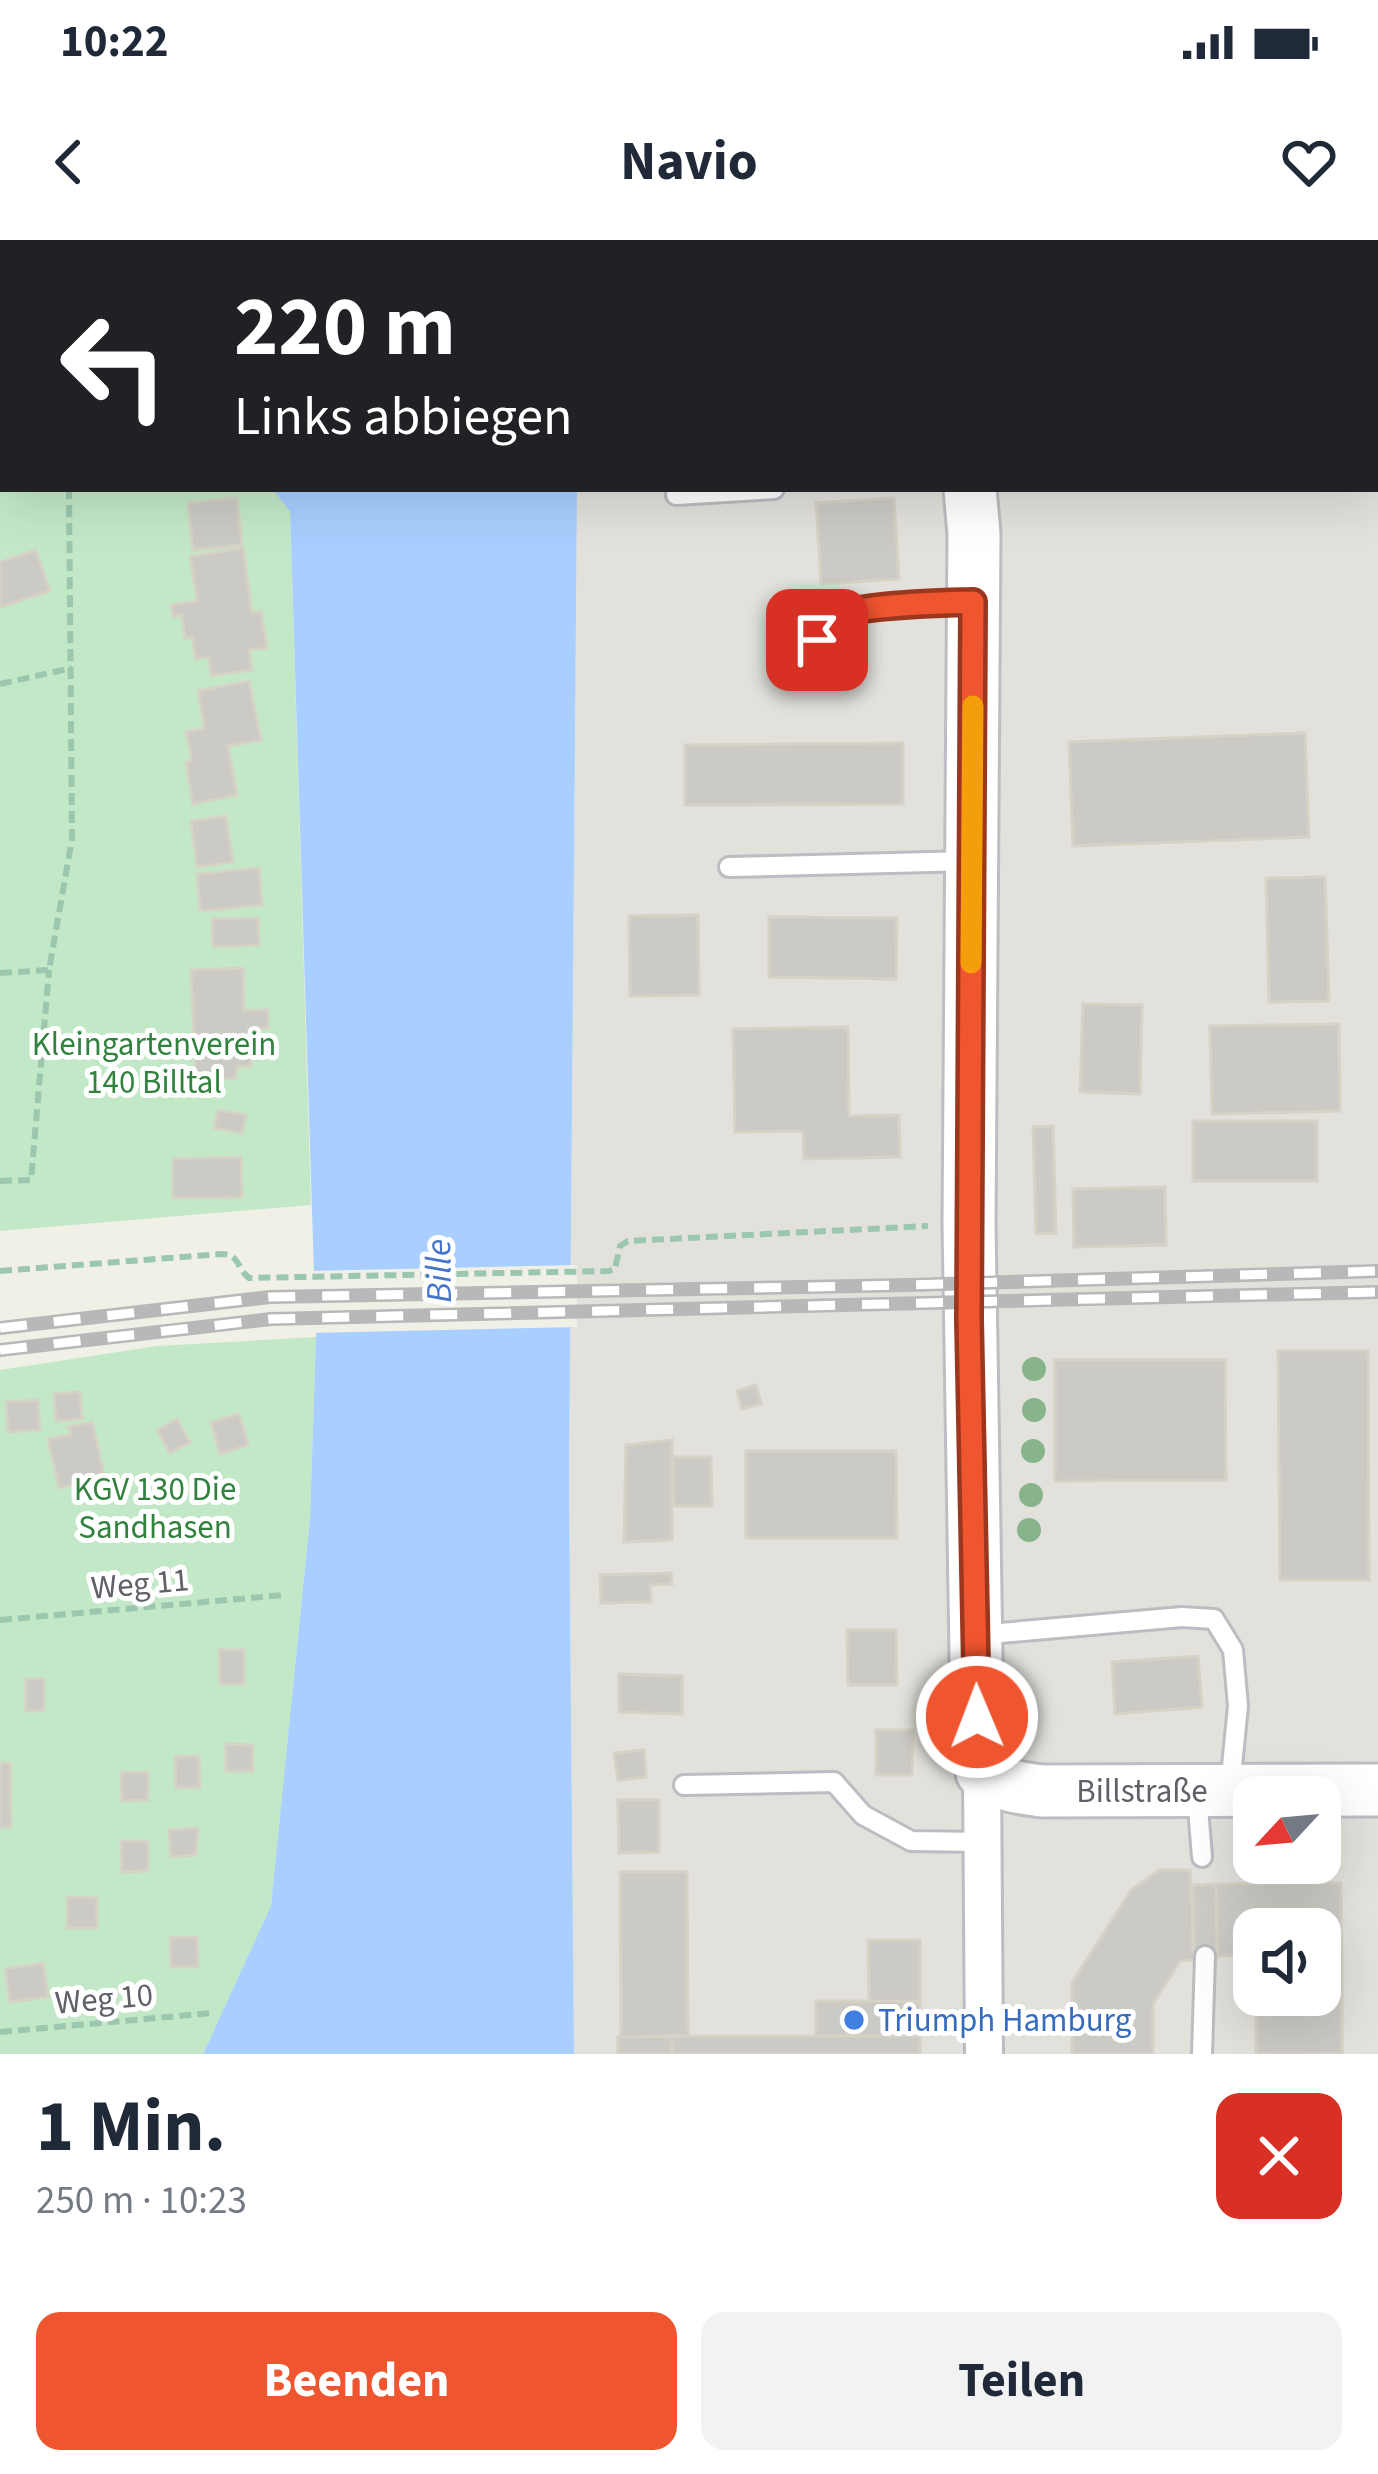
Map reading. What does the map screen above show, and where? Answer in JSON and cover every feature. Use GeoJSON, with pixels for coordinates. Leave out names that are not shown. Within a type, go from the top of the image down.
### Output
{"type":"FeatureCollection","features":[{"type":"Feature","properties":{"kind":"street"},"geometry":{"type":"LineString","coordinates":[[970,492],[969,1223],[984,2054]]}},
{"type":"Feature","properties":{"kind":"street","name":"Billstraße"},"geometry":{"type":"LineString","coordinates":[[982,1772],[1009,1786],[1042,1791],[1378,1790]]}},
{"type":"Feature","properties":{"kind":"lane"},"geometry":{"type":"LineString","coordinates":[[676,495],[725,492]]}},
{"type":"Feature","properties":{"kind":"lane"},"geometry":{"type":"LineString","coordinates":[[818,666],[817,640],[823,624],[832,618],[895,604],[973,602]]}},
{"type":"Feature","properties":{"kind":"lane"},"geometry":{"type":"LineString","coordinates":[[729,867],[972,861]]}},
{"type":"Feature","properties":{"kind":"lane"},"geometry":{"type":"LineString","coordinates":[[976,1635],[1214,1618],[1233,1649],[1238,1706],[1213,1790],[1202,1857]]}},
{"type":"Feature","properties":{"kind":"lane"},"geometry":{"type":"LineString","coordinates":[[684,1785],[834,1782],[863,1816],[911,1841],[983,1842]]}},
{"type":"Feature","properties":{"kind":"lane"},"geometry":{"type":"LineString","coordinates":[[1202,2054],[1205,1955]]}},
{"type":"Feature","properties":{"kind":"path"},"geometry":{"type":"LineString","coordinates":[[0,1181],[31,1180],[49,970],[72,839],[68,492]]}},
{"type":"Feature","properties":{"kind":"path"},"geometry":{"type":"LineString","coordinates":[[0,685],[72,668]]}},
{"type":"Feature","properties":{"kind":"path"},"geometry":{"type":"LineString","coordinates":[[0,973],[49,970]]}},
{"type":"Feature","properties":{"kind":"path"},"geometry":{"type":"LineString","coordinates":[[0,1271],[221,1254],[236,1259],[249,1278],[599,1271],[615,1269],[620,1246],[628,1241],[969,1223]]}},
{"type":"Feature","properties":{"kind":"path","name":"Weg 11"},"geometry":{"type":"LineString","coordinates":[[0,1620],[284,1595]]}},
{"type":"Feature","properties":{"kind":"path","name":"Weg 10"},"geometry":{"type":"LineString","coordinates":[[0,2032],[212,2013]]}},
{"type":"Feature","properties":{"kind":"shaded area"},"geometry":{"type":"Polygon","coordinates":[[[577,492],[1378,492],[1378,2054],[574,2054],[569,1480],[577,492]]]}},
{"type":"Feature","properties":{"kind":"green space","name":"Kleingartenverein 140 Billtal"},"geometry":{"type":"Polygon","coordinates":[[[0,492],[274,492],[290,511],[311,1205],[0,1231],[0,492]]]}},
{"type":"Feature","properties":{"kind":"green space","name":"KGV 130 Die Sandhasen"},"geometry":{"type":"Polygon","coordinates":[[[316,1337],[310,1518],[271,1907],[203,2054],[0,2054],[0,1370],[157,1346],[316,1337]]]}},
{"type":"Feature","properties":{"kind":"water","name":"Bille"},"geometry":{"type":"Polygon","coordinates":[[[274,492],[577,492],[569,1480],[574,2054],[203,2054],[271,1906],[310,1518],[316,1337],[290,511],[274,492]]]}},
{"type":"Feature","properties":{"kind":"pier"},"geometry":{"type":"Polygon","coordinates":[[[577,1265],[577,1327],[310,1333],[308,1271],[577,1265]]]}},
{"type":"Feature","properties":{"kind":"building"},"geometry":{"type":"Polygon","coordinates":[[[237,498],[242,545],[193,550],[188,503],[237,498]]]}},
{"type":"Feature","properties":{"kind":"building"},"geometry":{"type":"Polygon","coordinates":[[[894,498],[899,579],[821,584],[816,503],[894,498]]]}},
{"type":"Feature","properties":{"kind":"building"},"geometry":{"type":"Polygon","coordinates":[[[243,548],[252,613],[261,611],[267,648],[249,650],[252,670],[211,676],[209,657],[196,659],[192,637],[185,638],[182,615],[173,617],[171,605],[197,601],[190,556],[243,548]]]}},
{"type":"Feature","properties":{"kind":"building"},"geometry":{"type":"Polygon","coordinates":[[[36,550],[50,591],[0,607],[0,562],[36,550]]]}},
{"type":"Feature","properties":{"kind":"building"},"geometry":{"type":"Polygon","coordinates":[[[249,681],[261,740],[228,746],[237,795],[193,804],[186,732],[205,728],[198,691],[249,681]]]}},
{"type":"Feature","properties":{"kind":"building"},"geometry":{"type":"Polygon","coordinates":[[[1305,733],[1309,837],[1073,846],[1069,742],[1305,733]]]}},
{"type":"Feature","properties":{"kind":"building"},"geometry":{"type":"Polygon","coordinates":[[[903,743],[903,804],[685,805],[685,745],[903,743]]]}},
{"type":"Feature","properties":{"kind":"building"},"geometry":{"type":"Polygon","coordinates":[[[226,816],[233,862],[197,867],[191,821],[226,816]]]}},
{"type":"Feature","properties":{"kind":"building"},"geometry":{"type":"Polygon","coordinates":[[[259,868],[262,905],[200,911],[197,874],[259,868]]]}},
{"type":"Feature","properties":{"kind":"building"},"geometry":{"type":"Polygon","coordinates":[[[1325,877],[1329,1001],[1269,1002],[1266,878],[1325,877]]]}},
{"type":"Feature","properties":{"kind":"building"},"geometry":{"type":"Polygon","coordinates":[[[698,915],[699,995],[630,996],[629,916],[698,915]]]}},
{"type":"Feature","properties":{"kind":"building"},"geometry":{"type":"Polygon","coordinates":[[[769,917],[897,918],[896,979],[769,977],[769,917]]]}},
{"type":"Feature","properties":{"kind":"building"},"geometry":{"type":"Polygon","coordinates":[[[258,918],[259,945],[213,947],[212,919],[258,918]]]}},
{"type":"Feature","properties":{"kind":"building"},"geometry":{"type":"Polygon","coordinates":[[[243,968],[244,1011],[268,1010],[268,1028],[249,1029],[251,1066],[236,1067],[236,1078],[196,1080],[191,970],[243,968]]]}},
{"type":"Feature","properties":{"kind":"building"},"geometry":{"type":"Polygon","coordinates":[[[1083,1004],[1142,1005],[1140,1094],[1080,1092],[1083,1004]]]}},
{"type":"Feature","properties":{"kind":"building"},"geometry":{"type":"Polygon","coordinates":[[[1339,1024],[1340,1111],[1212,1114],[1210,1026],[1339,1024]]]}},
{"type":"Feature","properties":{"kind":"building"},"geometry":{"type":"Polygon","coordinates":[[[848,1027],[849,1116],[899,1115],[900,1157],[804,1159],[803,1131],[735,1132],[733,1029],[848,1027]]]}},
{"type":"Feature","properties":{"kind":"building"},"geometry":{"type":"Polygon","coordinates":[[[218,1110],[246,1115],[242,1133],[214,1128],[218,1110]]]}},
{"type":"Feature","properties":{"kind":"building"},"geometry":{"type":"Polygon","coordinates":[[[1193,1121],[1317,1121],[1317,1181],[1193,1181],[1193,1121]]]}},
{"type":"Feature","properties":{"kind":"building"},"geometry":{"type":"Polygon","coordinates":[[[1053,1126],[1056,1233],[1036,1234],[1033,1127],[1053,1126]]]}},
{"type":"Feature","properties":{"kind":"building"},"geometry":{"type":"Polygon","coordinates":[[[241,1157],[242,1197],[173,1198],[173,1159],[241,1157]]]}},
{"type":"Feature","properties":{"kind":"building"},"geometry":{"type":"Polygon","coordinates":[[[1165,1187],[1166,1245],[1074,1247],[1073,1189],[1165,1187]]]}},
{"type":"Feature","properties":{"kind":"building"},"geometry":{"type":"Polygon","coordinates":[[[1278,1351],[1368,1351],[1369,1580],[1280,1580],[1278,1351]]]}},
{"type":"Feature","properties":{"kind":"building"},"geometry":{"type":"Polygon","coordinates":[[[1055,1360],[1225,1360],[1226,1480],[1055,1481],[1055,1360]]]}},
{"type":"Feature","properties":{"kind":"building"},"geometry":{"type":"Polygon","coordinates":[[[756,1385],[761,1404],[742,1409],[737,1391],[756,1385]]]}},
{"type":"Feature","properties":{"kind":"building"},"geometry":{"type":"Polygon","coordinates":[[[80,1392],[82,1419],[56,1421],[54,1394],[80,1392]]]}},
{"type":"Feature","properties":{"kind":"building"},"geometry":{"type":"Polygon","coordinates":[[[38,1400],[40,1430],[8,1432],[6,1402],[38,1400]]]}},
{"type":"Feature","properties":{"kind":"building"},"geometry":{"type":"Polygon","coordinates":[[[239,1414],[248,1445],[220,1454],[211,1422],[239,1414]]]}},
{"type":"Feature","properties":{"kind":"building"},"geometry":{"type":"Polygon","coordinates":[[[177,1419],[190,1442],[170,1453],[157,1430],[177,1419]]]}},
{"type":"Feature","properties":{"kind":"building"},"geometry":{"type":"Polygon","coordinates":[[[92,1422],[105,1478],[59,1488],[48,1439],[71,1435],[69,1427],[92,1422]]]}},
{"type":"Feature","properties":{"kind":"building"},"geometry":{"type":"Polygon","coordinates":[[[672,1440],[672,1540],[624,1542],[626,1445],[672,1440]]]}},
{"type":"Feature","properties":{"kind":"building"},"geometry":{"type":"Polygon","coordinates":[[[746,1451],[896,1451],[897,1538],[746,1538],[746,1451]]]}},
{"type":"Feature","properties":{"kind":"building"},"geometry":{"type":"Polygon","coordinates":[[[673,1457],[711,1457],[712,1506],[674,1506],[673,1457]]]}},
{"type":"Feature","properties":{"kind":"building"},"geometry":{"type":"Polygon","coordinates":[[[671,1573],[672,1584],[650,1585],[651,1602],[601,1603],[600,1575],[671,1573]]]}},
{"type":"Feature","properties":{"kind":"building"},"geometry":{"type":"Polygon","coordinates":[[[847,1630],[896,1630],[897,1685],[848,1685],[847,1630]]]}},
{"type":"Feature","properties":{"kind":"building"},"geometry":{"type":"Polygon","coordinates":[[[219,1650],[244,1650],[244,1684],[220,1684],[219,1650]]]}},
{"type":"Feature","properties":{"kind":"building"},"geometry":{"type":"Polygon","coordinates":[[[1198,1656],[1202,1707],[1115,1714],[1112,1662],[1198,1656]]]}},
{"type":"Feature","properties":{"kind":"building"},"geometry":{"type":"Polygon","coordinates":[[[619,1674],[682,1676],[682,1714],[619,1712],[619,1674]]]}},
{"type":"Feature","properties":{"kind":"building"},"geometry":{"type":"Polygon","coordinates":[[[26,1679],[44,1679],[44,1711],[26,1711],[26,1679]]]}},
{"type":"Feature","properties":{"kind":"building"},"geometry":{"type":"Polygon","coordinates":[[[876,1730],[913,1730],[912,1775],[876,1775],[876,1730]]]}},
{"type":"Feature","properties":{"kind":"building"},"geometry":{"type":"Polygon","coordinates":[[[226,1744],[253,1745],[253,1771],[226,1771],[226,1744]]]}},
{"type":"Feature","properties":{"kind":"building"},"geometry":{"type":"Polygon","coordinates":[[[644,1750],[646,1777],[618,1780],[614,1753],[644,1750]]]}},
{"type":"Feature","properties":{"kind":"building"},"geometry":{"type":"Polygon","coordinates":[[[199,1756],[200,1787],[176,1788],[175,1757],[199,1756]]]}},
{"type":"Feature","properties":{"kind":"building"},"geometry":{"type":"Polygon","coordinates":[[[0,1763],[10,1763],[11,1827],[0,1827],[0,1763]]]}},
{"type":"Feature","properties":{"kind":"building"},"geometry":{"type":"Polygon","coordinates":[[[148,1772],[148,1800],[122,1801],[121,1773],[148,1772]]]}},
{"type":"Feature","properties":{"kind":"building"},"geometry":{"type":"Polygon","coordinates":[[[618,1800],[659,1800],[659,1852],[619,1853],[618,1800]]]}},
{"type":"Feature","properties":{"kind":"building"},"geometry":{"type":"Polygon","coordinates":[[[198,1828],[196,1855],[171,1857],[169,1830],[198,1828]]]}},
{"type":"Feature","properties":{"kind":"building"},"geometry":{"type":"Polygon","coordinates":[[[121,1841],[148,1841],[148,1871],[122,1872],[121,1841]]]}},
{"type":"Feature","properties":{"kind":"building"},"geometry":{"type":"Polygon","coordinates":[[[1159,1870],[1190,1870],[1195,1960],[1180,1961],[1153,2004],[1153,2054],[1072,2054],[1072,1983],[1131,1890],[1159,1870]]]}},
{"type":"Feature","properties":{"kind":"building"},"geometry":{"type":"Polygon","coordinates":[[[620,1872],[687,1872],[688,2036],[621,2037],[620,1872]]]}},
{"type":"Feature","properties":{"kind":"building"},"geometry":{"type":"Polygon","coordinates":[[[1341,1883],[1342,1954],[1341,1908],[1233,1908],[1233,1956],[1217,1956],[1216,1884],[1341,1883]]]}},
{"type":"Feature","properties":{"kind":"building"},"geometry":{"type":"Polygon","coordinates":[[[1216,1884],[1217,1956],[1193,1955],[1192,1885],[1216,1884]]]}},
{"type":"Feature","properties":{"kind":"building"},"geometry":{"type":"Polygon","coordinates":[[[67,1897],[97,1898],[97,1928],[67,1928],[67,1897]]]}},
{"type":"Feature","properties":{"kind":"building"},"geometry":{"type":"Polygon","coordinates":[[[197,1937],[198,1967],[171,1967],[170,1938],[197,1937]]]}},
{"type":"Feature","properties":{"kind":"building"},"geometry":{"type":"Polygon","coordinates":[[[868,1940],[920,1940],[920,2001],[869,2001],[868,1940]]]}},
{"type":"Feature","properties":{"kind":"building"},"geometry":{"type":"Polygon","coordinates":[[[1341,1954],[1342,2054],[1256,2054],[1256,2016],[1341,2016],[1341,1954]]]}},
{"type":"Feature","properties":{"kind":"building"},"geometry":{"type":"Polygon","coordinates":[[[43,1963],[48,1997],[10,2002],[5,1969],[43,1963]]]}},
{"type":"Feature","properties":{"kind":"building"},"geometry":{"type":"Polygon","coordinates":[[[816,2001],[920,2001],[920,2036],[816,2036],[816,2001]]]}},
{"type":"Feature","properties":{"kind":"building"},"geometry":{"type":"Polygon","coordinates":[[[672,2036],[672,2054],[618,2054],[618,2037],[672,2036]]]}},
{"type":"Feature","properties":{"kind":"building"},"geometry":{"type":"Polygon","coordinates":[[[672,2036],[920,2036],[920,2054],[672,2054],[672,2036]]]}},
{"type":"Feature","properties":{"kind":"railway"},"geometry":{"type":"LineString","coordinates":[[0,1328],[270,1297],[1378,1271]]}},
{"type":"Feature","properties":{"kind":"railway"},"geometry":{"type":"LineString","coordinates":[[0,1350],[271,1319],[1378,1292]]}},
{"type":"Feature","properties":{"kind":"slow traffic"},"geometry":{"type":"LineString","coordinates":[[971,963],[973,706]]}},
{"type":"Feature","properties":{"kind":"place","name":"Triumph Hamburg"},"geometry":{"type":"Point","coordinates":[854,2020]}},
{"type":"Feature","properties":{"kind":"route"},"geometry":{"type":"LineString","coordinates":[[817,640],[823,624],[832,618],[895,604],[973,602],[969,1319],[977,1717]]}}]}
